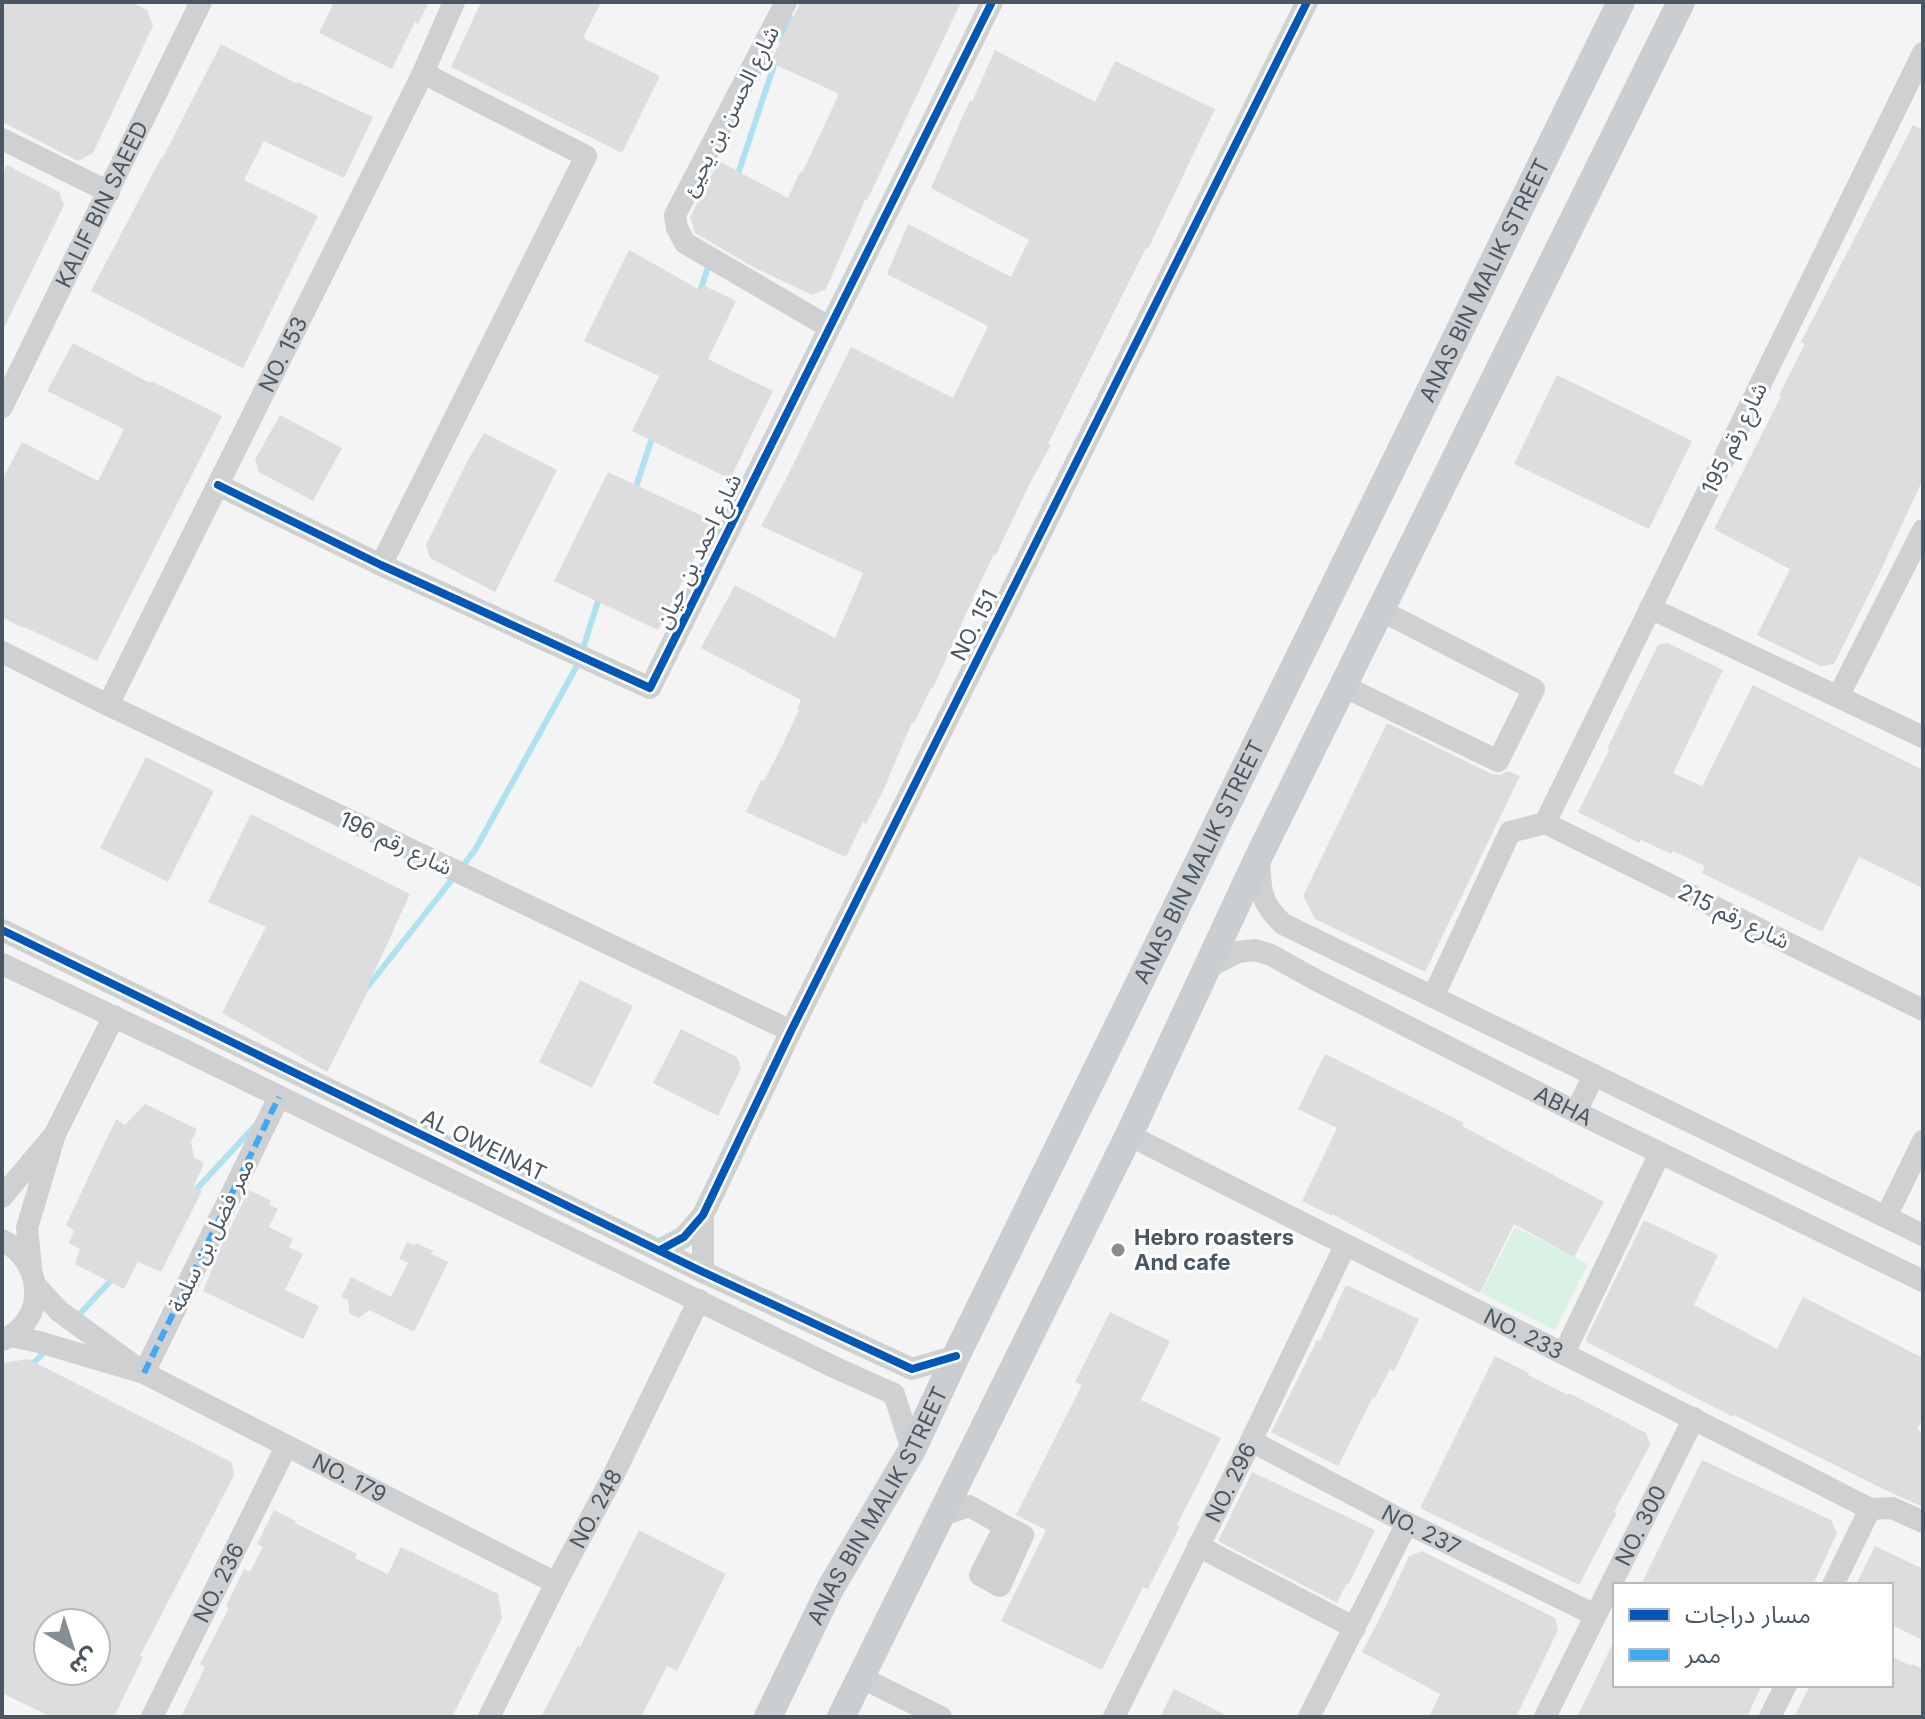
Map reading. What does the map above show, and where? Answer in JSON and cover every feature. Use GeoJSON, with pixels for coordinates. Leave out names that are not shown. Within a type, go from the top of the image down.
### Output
{"type":"FeatureCollection","features":[{"type":"Feature","properties":{"kind":"main road","name":"ANAS BIN MALIK STREET"},"geometry":{"type":"LineString","coordinates":[[768,1717],[830,1589],[912,1450],[1621,2]]}},
{"type":"Feature","properties":{"kind":"main road"},"geometry":{"type":"LineString","coordinates":[[841,1717],[1129,1135],[1259,856],[1681,2]]}},
{"type":"Feature","properties":{"kind":"street","name":"KALIF BIN SAEED"},"geometry":{"type":"LineString","coordinates":[[2,407],[10,371],[109,192],[201,2]]}},
{"type":"Feature","properties":{"kind":"street","name":"NO. 153"},"geometry":{"type":"LineString","coordinates":[[108,705],[423,73],[454,2]]}},
{"type":"Feature","properties":{"kind":"street","name":"شارع الحسن بن يحيئ"},"geometry":{"type":"LineString","coordinates":[[786,2],[675,215],[677,228],[685,243],[829,327]]}},
{"type":"Feature","properties":{"kind":"street","name":"شارع احمد بن حيان"},"geometry":{"type":"LineString","coordinates":[[218,485],[381,565],[650,688],[992,2]]}},
{"type":"Feature","properties":{"kind":"street","name":"NO. 151"},"geometry":{"type":"LineString","coordinates":[[660,1250],[684,1237],[703,1215],[791,1031],[1307,2]]}},
{"type":"Feature","properties":{"kind":"street","name":"شارع رقم 195"},"geometry":{"type":"LineString","coordinates":[[1545,823],[1923,53]]}},
{"type":"Feature","properties":{"kind":"street"},"geometry":{"type":"LineString","coordinates":[[381,565],[586,156],[423,73]]}},
{"type":"Feature","properties":{"kind":"street"},"geometry":{"type":"LineString","coordinates":[[2,139],[109,192]]}},
{"type":"Feature","properties":{"kind":"street"},"geometry":{"type":"LineString","coordinates":[[1838,697],[1923,530]]}},
{"type":"Feature","properties":{"kind":"street"},"geometry":{"type":"LineString","coordinates":[[1650,608],[1923,737]]}},
{"type":"Feature","properties":{"kind":"street"},"geometry":{"type":"LineString","coordinates":[[1343,686],[1498,761],[1534,689],[1380,610]]}},
{"type":"Feature","properties":{"kind":"street","name":"شارع رقم 196"},"geometry":{"type":"LineString","coordinates":[[2,652],[791,1031]]}},
{"type":"Feature","properties":{"kind":"street"},"geometry":{"type":"LineString","coordinates":[[1433,997],[1510,832],[1545,823]]}},
{"type":"Feature","properties":{"kind":"street","name":"شارع رقم 215"},"geometry":{"type":"LineString","coordinates":[[1545,823],[1923,1010]]}},
{"type":"Feature","properties":{"kind":"street","name":"ABHA"},"geometry":{"type":"LineString","coordinates":[[1259,856],[1261,894],[1271,912],[1283,924],[1923,1235]]}},
{"type":"Feature","properties":{"kind":"street","name":"AL OWEINAT"},"geometry":{"type":"LineString","coordinates":[[2,930],[703,1272],[912,1369],[956,1356]]}},
{"type":"Feature","properties":{"kind":"street"},"geometry":{"type":"LineString","coordinates":[[1295,968],[1310,938]]}},
{"type":"Feature","properties":{"kind":"street","name":"ABHA"},"geometry":{"type":"LineString","coordinates":[[1205,969],[1238,952],[1255,950],[1271,955],[1576,1112],[1923,1281]]}},
{"type":"Feature","properties":{"kind":"street","name":"AL OWEINAT"},"geometry":{"type":"LineString","coordinates":[[2,964],[894,1394],[912,1450]]}},
{"type":"Feature","properties":{"kind":"street"},"geometry":{"type":"LineString","coordinates":[[82,1001],[96,976]]}},
{"type":"Feature","properties":{"kind":"street"},"geometry":{"type":"LineString","coordinates":[[149,1033],[163,1009]]}},
{"type":"Feature","properties":{"kind":"street"},"geometry":{"type":"LineString","coordinates":[[7,1338],[25,1322],[34,1305],[27,1228],[55,1134],[114,1016]]}},
{"type":"Feature","properties":{"kind":"street"},"geometry":{"type":"LineString","coordinates":[[1576,1112],[1594,1075]]}},
{"type":"Feature","properties":{"kind":"street","name":"ممر فضل بن سلمة"},"geometry":{"type":"LineString","coordinates":[[144,1373],[279,1097]]}},
{"type":"Feature","properties":{"kind":"street"},"geometry":{"type":"LineString","coordinates":[[2,1197],[55,1134]]}},
{"type":"Feature","properties":{"kind":"street","name":"NO. 233"},"geometry":{"type":"LineString","coordinates":[[1129,1135],[1870,1509],[1892,1508],[1923,1522]]}},
{"type":"Feature","properties":{"kind":"street"},"geometry":{"type":"LineString","coordinates":[[1886,1217],[1923,1141]]}},
{"type":"Feature","properties":{"kind":"street"},"geometry":{"type":"LineString","coordinates":[[1564,1353],[1660,1153]]}},
{"type":"Feature","properties":{"kind":"street","name":"NO. 151"},"geometry":{"type":"LineString","coordinates":[[703,1215],[703,1272]]}},
{"type":"Feature","properties":{"kind":"street","name":"NO. 179"},"geometry":{"type":"LineString","coordinates":[[2,1240],[20,1252],[33,1277],[59,1311],[144,1373],[556,1583]]}},
{"type":"Feature","properties":{"kind":"street","name":"NO. 296"},"geometry":{"type":"LineString","coordinates":[[1114,1717],[1345,1246]]}},
{"type":"Feature","properties":{"kind":"street","name":"NO. 248"},"geometry":{"type":"LineString","coordinates":[[489,1717],[699,1300]]}},
{"type":"Feature","properties":{"kind":"street","name":"NO. 179"},"geometry":{"type":"LineString","coordinates":[[7,1338],[39,1342],[144,1373]]}},
{"type":"Feature","properties":{"kind":"street"},"geometry":{"type":"LineString","coordinates":[[834,1367],[857,1370],[863,1368],[866,1362],[861,1352],[843,1338]]}},
{"type":"Feature","properties":{"kind":"street","name":"NO. 300"},"geometry":{"type":"LineString","coordinates":[[1545,1717],[1694,1418]]}},
{"type":"Feature","properties":{"kind":"street","name":"NO. 237"},"geometry":{"type":"LineString","coordinates":[[1251,1441],[1407,1523],[1595,1615]]}},
{"type":"Feature","properties":{"kind":"street","name":"NO. 236"},"geometry":{"type":"LineString","coordinates":[[152,1717],[286,1447]]}},
{"type":"Feature","properties":{"kind":"street"},"geometry":{"type":"LineString","coordinates":[[940,1516],[969,1506],[1005,1526]]}},
{"type":"Feature","properties":{"kind":"street"},"geometry":{"type":"LineString","coordinates":[[1834,1583],[1870,1509]]}},
{"type":"Feature","properties":{"kind":"street"},"geometry":{"type":"LineString","coordinates":[[1309,1717],[1407,1523]]}},
{"type":"Feature","properties":{"kind":"street"},"geometry":{"type":"LineString","coordinates":[[1198,1546],[1355,1628]]}},
{"type":"Feature","properties":{"kind":"street"},"geometry":{"type":"LineString","coordinates":[[860,1677],[941,1717]]}},
{"type":"Feature","properties":{"kind":"street"},"geometry":{"type":"LineString","coordinates":[[1770,1717],[1785,1687]]}},
{"type":"Feature","properties":{"kind":"green space"},"geometry":{"type":"Polygon","coordinates":[[[1515,1227],[1588,1264],[1555,1330],[1481,1293],[1515,1227]]]}},
{"type":"Feature","properties":{"kind":"building"},"geometry":{"type":"Polygon","coordinates":[[[2,2],[131,2],[147,10],[153,26],[93,153],[78,161],[2,122],[2,2]]]}},
{"type":"Feature","properties":{"kind":"building"},"geometry":{"type":"Polygon","coordinates":[[[334,2],[429,2],[418,24],[415,22],[392,69],[319,33],[334,2]]]}},
{"type":"Feature","properties":{"kind":"building"},"geometry":{"type":"Polygon","coordinates":[[[481,2],[601,2],[583,38],[660,76],[622,153],[451,67],[481,2]]]}},
{"type":"Feature","properties":{"kind":"building"},"geometry":{"type":"Polygon","coordinates":[[[800,2],[961,2],[865,200],[826,289],[812,295],[755,268],[695,233],[690,217],[719,161],[788,198],[802,173],[839,94],[770,62],[800,2]]]}},
{"type":"Feature","properties":{"kind":"building"},"geometry":{"type":"Polygon","coordinates":[[[221,44],[297,84],[373,117],[344,178],[264,141],[244,180],[318,216],[243,368],[91,291],[221,44]]]}},
{"type":"Feature","properties":{"kind":"building"},"geometry":{"type":"Polygon","coordinates":[[[995,50],[1095,102],[1115,61],[1215,109],[1148,249],[1048,444],[1051,445],[994,554],[933,688],[912,722],[883,791],[846,857],[746,812],[782,746],[801,700],[701,648],[735,585],[835,638],[863,573],[761,526],[851,347],[953,398],[988,326],[887,274],[908,224],[1011,277],[1029,240],[931,188],[995,50]]]}},
{"type":"Feature","properties":{"kind":"building"},"geometry":{"type":"Polygon","coordinates":[[[1913,125],[1923,130],[1923,479],[1834,664],[1820,666],[1757,635],[1790,569],[1714,529],[1781,396],[1805,344],[1801,342],[1913,125]]]}},
{"type":"Feature","properties":{"kind":"building"},"geometry":{"type":"Polygon","coordinates":[[[7,165],[59,192],[64,205],[2,332],[2,175],[7,165]]]}},
{"type":"Feature","properties":{"kind":"building"},"geometry":{"type":"Polygon","coordinates":[[[629,250],[700,290],[703,285],[736,301],[708,359],[773,391],[730,479],[632,431],[659,376],[584,341],[629,250]]]}},
{"type":"Feature","properties":{"kind":"building"},"geometry":{"type":"Polygon","coordinates":[[[73,343],[222,416],[97,661],[2,617],[2,480],[22,442],[98,481],[124,429],[47,391],[73,343]]]}},
{"type":"Feature","properties":{"kind":"building"},"geometry":{"type":"Polygon","coordinates":[[[1557,375],[1692,441],[1649,529],[1514,464],[1557,375]]]}},
{"type":"Feature","properties":{"kind":"building"},"geometry":{"type":"Polygon","coordinates":[[[280,415],[342,448],[313,501],[259,472],[255,460],[280,415]]]}},
{"type":"Feature","properties":{"kind":"building"},"geometry":{"type":"Polygon","coordinates":[[[484,433],[557,470],[495,592],[430,558],[426,545],[484,433]]]}},
{"type":"Feature","properties":{"kind":"building"},"geometry":{"type":"Polygon","coordinates":[[[608,472],[713,521],[658,630],[554,581],[608,472]]]}},
{"type":"Feature","properties":{"kind":"building"},"geometry":{"type":"Polygon","coordinates":[[[1668,643],[1723,670],[1673,773],[1702,786],[1753,685],[1923,770],[1923,888],[1859,857],[1822,932],[1702,873],[1705,866],[1673,851],[1671,854],[1641,840],[1639,843],[1578,812],[1658,645],[1668,643]]]}},
{"type":"Feature","properties":{"kind":"building"},"geometry":{"type":"Polygon","coordinates":[[[1387,723],[1492,774],[1500,775],[1508,771],[1520,776],[1425,972],[1315,919],[1303,896],[1387,723]]]}},
{"type":"Feature","properties":{"kind":"building"},"geometry":{"type":"Polygon","coordinates":[[[146,757],[214,791],[168,882],[100,848],[146,757]]]}},
{"type":"Feature","properties":{"kind":"building"},"geometry":{"type":"Polygon","coordinates":[[[251,814],[410,894],[369,989],[327,1072],[222,1013],[266,927],[208,902],[251,814]]]}},
{"type":"Feature","properties":{"kind":"building"},"geometry":{"type":"Polygon","coordinates":[[[580,980],[633,1006],[592,1088],[539,1062],[580,980]]]}},
{"type":"Feature","properties":{"kind":"building"},"geometry":{"type":"Polygon","coordinates":[[[681,1029],[737,1057],[741,1068],[718,1116],[653,1083],[681,1029]]]}},
{"type":"Feature","properties":{"kind":"building"},"geometry":{"type":"Polygon","coordinates":[[[1325,1054],[1464,1123],[1462,1126],[1604,1202],[1574,1257],[1514,1224],[1480,1293],[1302,1201],[1337,1128],[1298,1109],[1325,1054]]]}},
{"type":"Feature","properties":{"kind":"building"},"geometry":{"type":"Polygon","coordinates":[[[145,1104],[197,1129],[191,1142],[194,1157],[204,1163],[193,1188],[202,1191],[161,1272],[138,1262],[124,1289],[75,1264],[80,1249],[69,1243],[74,1230],[66,1225],[116,1119],[125,1125],[145,1104]]]}},
{"type":"Feature","properties":{"kind":"building"},"geometry":{"type":"Polygon","coordinates":[[[249,1190],[271,1201],[269,1204],[278,1209],[269,1227],[293,1239],[289,1247],[303,1254],[285,1290],[319,1306],[303,1339],[203,1291],[249,1190]]]}},
{"type":"Feature","properties":{"kind":"building"},"geometry":{"type":"Polygon","coordinates":[[[1644,1220],[1718,1255],[1694,1305],[1777,1349],[1803,1297],[1923,1358],[1923,1418],[1917,1429],[1923,1432],[1923,1507],[1733,1417],[1587,1342],[1644,1220]]]}},
{"type":"Feature","properties":{"kind":"building"},"geometry":{"type":"Polygon","coordinates":[[[407,1242],[433,1251],[431,1254],[448,1262],[414,1332],[369,1310],[359,1318],[349,1313],[348,1300],[341,1297],[351,1277],[391,1297],[408,1263],[399,1259],[407,1242]]]}},
{"type":"Feature","properties":{"kind":"building"},"geometry":{"type":"Polygon","coordinates":[[[1346,1285],[1419,1319],[1394,1371],[1390,1369],[1373,1397],[1338,1466],[1271,1432],[1346,1285]]]}},
{"type":"Feature","properties":{"kind":"building"},"geometry":{"type":"Polygon","coordinates":[[[1110,1312],[1170,1341],[1141,1400],[1221,1438],[1148,1589],[1143,1587],[1102,1670],[1001,1621],[1046,1530],[1016,1515],[1082,1385],[1075,1382],[1110,1312]]]}},
{"type":"Feature","properties":{"kind":"building"},"geometry":{"type":"Polygon","coordinates":[[[1495,1356],[1646,1433],[1650,1445],[1579,1585],[1420,1508],[1495,1356]]]}},
{"type":"Feature","properties":{"kind":"building"},"geometry":{"type":"Polygon","coordinates":[[[28,1359],[231,1462],[234,1475],[140,1656],[143,1657],[114,1717],[51,1717],[2,1693],[2,1363],[28,1359]]]}},
{"type":"Feature","properties":{"kind":"building"},"geometry":{"type":"Polygon","coordinates":[[[1702,1460],[1831,1520],[1837,1533],[1814,1583],[1642,1583],[1702,1460]]]}},
{"type":"Feature","properties":{"kind":"building"},"geometry":{"type":"Polygon","coordinates":[[[1252,1472],[1375,1530],[1337,1603],[1218,1541],[1252,1472]]]}},
{"type":"Feature","properties":{"kind":"building"},"geometry":{"type":"Polygon","coordinates":[[[274,1510],[388,1574],[401,1547],[498,1594],[502,1618],[452,1717],[181,1717],[205,1667],[200,1664],[229,1608],[226,1606],[244,1569],[250,1572],[263,1547],[257,1544],[274,1510]]]}},
{"type":"Feature","properties":{"kind":"building"},"geometry":{"type":"Polygon","coordinates":[[[639,1530],[726,1574],[677,1671],[667,1666],[641,1717],[541,1717],[580,1647],[639,1530]]]}},
{"type":"Feature","properties":{"kind":"building"},"geometry":{"type":"Polygon","coordinates":[[[1875,1546],[1923,1569],[1923,1640],[1893,1626],[1893,1583],[1857,1583],[1875,1546]]]}},
{"type":"Feature","properties":{"kind":"building"},"geometry":{"type":"Polygon","coordinates":[[[1422,1551],[1555,1618],[1558,1630],[1516,1717],[1429,1717],[1440,1694],[1362,1652],[1409,1556],[1422,1551]]]}},
{"type":"Feature","properties":{"kind":"building"},"geometry":{"type":"Polygon","coordinates":[[[1613,1643],[1613,1687],[1761,1687],[1747,1717],[1577,1717],[1613,1643]]]}},
{"type":"Feature","properties":{"kind":"building"},"geometry":{"type":"Polygon","coordinates":[[[1893,1657],[1923,1669],[1923,1717],[1794,1717],[1809,1687],[1893,1687],[1893,1657]]]}},
{"type":"Feature","properties":{"kind":"building"},"geometry":{"type":"Polygon","coordinates":[[[1174,1689],[1229,1717],[1160,1717],[1174,1689]]]}},
{"type":"Feature","properties":{"kind":"waterway"},"geometry":{"type":"LineString","coordinates":[[782,40],[790,17]]}},
{"type":"Feature","properties":{"kind":"waterway"},"geometry":{"type":"LineString","coordinates":[[737,177],[776,59]]}},
{"type":"Feature","properties":{"kind":"waterway"},"geometry":{"type":"LineString","coordinates":[[699,295],[709,264]]}},
{"type":"Feature","properties":{"kind":"waterway"},"geometry":{"type":"LineString","coordinates":[[634,493],[653,435]]}},
{"type":"Feature","properties":{"kind":"waterway"},"geometry":{"type":"LineString","coordinates":[[461,868],[475,850],[578,664],[600,595]]}},
{"type":"Feature","properties":{"kind":"waterway"},"geometry":{"type":"LineString","coordinates":[[362,994],[454,877]]}},
{"type":"Feature","properties":{"kind":"waterway"},"geometry":{"type":"LineString","coordinates":[[191,1195],[254,1127]]}},
{"type":"Feature","properties":{"kind":"waterway"},"geometry":{"type":"LineString","coordinates":[[76,1318],[115,1276]]}},
{"type":"Feature","properties":{"kind":"waterway"},"geometry":{"type":"LineString","coordinates":[[30,1367],[47,1349]]}},
{"type":"Feature","properties":{"kind":"marked path"},"geometry":{"type":"LineString","coordinates":[[144,1373],[279,1097]]}},
{"type":"Feature","properties":{"kind":"cycle path"},"geometry":{"type":"LineString","coordinates":[[218,485],[381,565],[650,688],[992,2]]}},
{"type":"Feature","properties":{"kind":"cycle path"},"geometry":{"type":"LineString","coordinates":[[660,1250],[684,1237],[703,1215],[791,1031],[1307,2]]}},
{"type":"Feature","properties":{"kind":"cycle path"},"geometry":{"type":"LineString","coordinates":[[2,930],[703,1272],[912,1369],[956,1356]]}},
{"type":"Feature","properties":{"kind":"place","name":"Hebro roasters And cafe"},"geometry":{"type":"Point","coordinates":[1118,1250]}}]}
